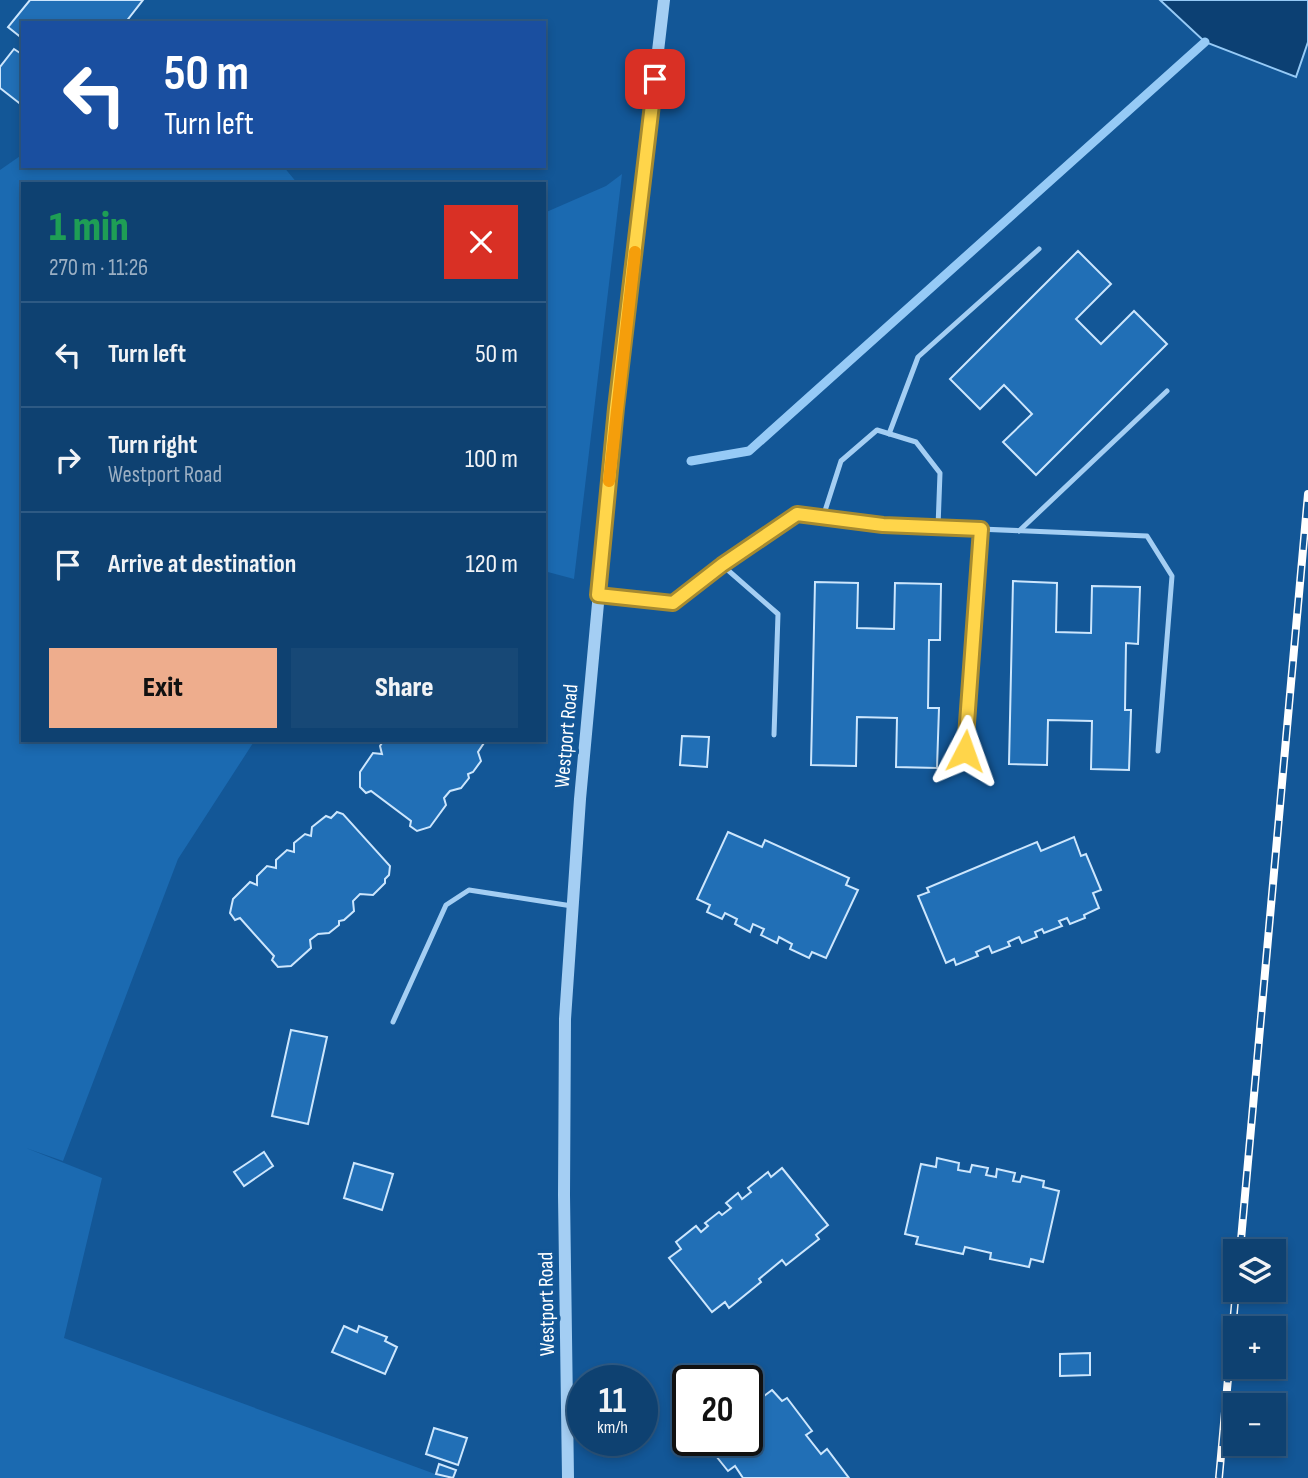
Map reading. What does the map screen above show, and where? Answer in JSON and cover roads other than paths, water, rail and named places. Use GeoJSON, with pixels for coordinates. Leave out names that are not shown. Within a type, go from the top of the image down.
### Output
{"type":"FeatureCollection","features":[{"type":"Feature","properties":{"kind":"street","name":"Westport Road"},"geometry":{"type":"LineString","coordinates":[[568,1478],[564,1195],[565,1019],[572,906],[618,395],[664,0]]}},
{"type":"Feature","properties":{"kind":"lane"},"geometry":{"type":"LineString","coordinates":[[889,434],[918,357],[1040,249]]}},
{"type":"Feature","properties":{"kind":"lane"},"geometry":{"type":"LineString","coordinates":[[1019,531],[1167,391]]}},
{"type":"Feature","properties":{"kind":"lane"},"geometry":{"type":"LineString","coordinates":[[823,517],[841,461],[877,430],[916,442],[940,473],[938,527]]}},
{"type":"Feature","properties":{"kind":"lane"},"geometry":{"type":"LineString","coordinates":[[598,595],[673,603],[722,565],[797,514],[883,525],[1147,537],[1172,576],[1158,751]]}},
{"type":"Feature","properties":{"kind":"lane"},"geometry":{"type":"LineString","coordinates":[[965,751],[981,529]]}},
{"type":"Feature","properties":{"kind":"lane"},"geometry":{"type":"LineString","coordinates":[[722,565],[778,614],[774,735]]}},
{"type":"Feature","properties":{"kind":"lane"},"geometry":{"type":"LineString","coordinates":[[393,1022],[446,905],[470,890],[572,906]]}},
{"type":"Feature","properties":{"kind":"waterway"},"geometry":{"type":"LineString","coordinates":[[691,461],[749,451],[1205,42]]}},
{"type":"Feature","properties":{"kind":"railway"},"geometry":{"type":"LineString","coordinates":[[1241,1239],[1308,494]]}},
{"type":"Feature","properties":{"kind":"railway"},"geometry":{"type":"LineString","coordinates":[[1219,1478],[1235,1302]]}}]}
